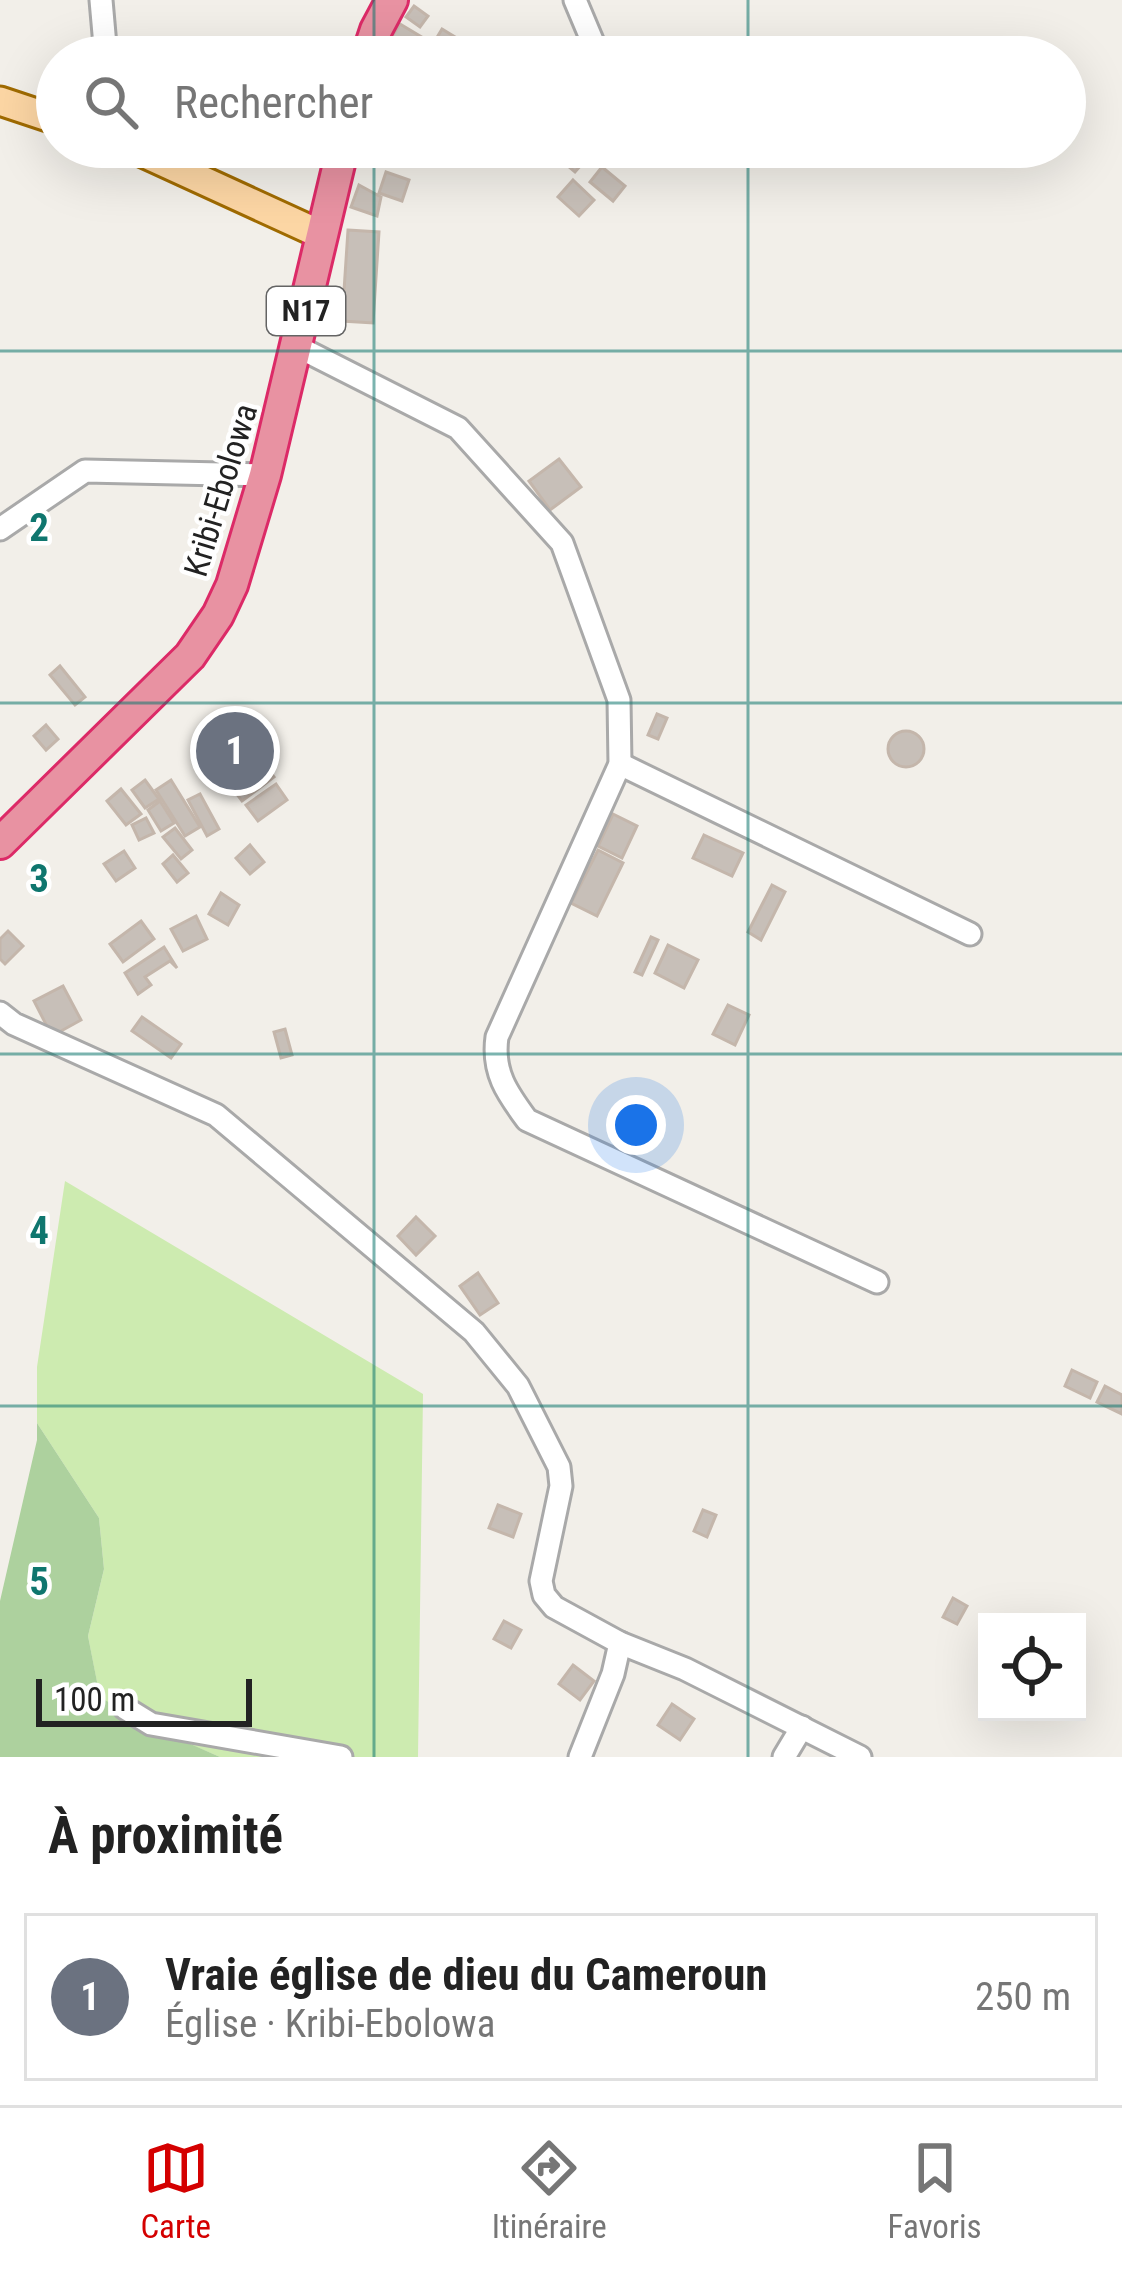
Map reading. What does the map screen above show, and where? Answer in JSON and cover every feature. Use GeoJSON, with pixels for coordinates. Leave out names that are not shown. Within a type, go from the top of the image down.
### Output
{"type":"FeatureCollection","features":[{"type":"Feature","properties":{"kind":"highway"},"geometry":{"type":"LineString","coordinates":[[374,36],[392,0]]}},
{"type":"Feature","properties":{"kind":"highway","name":"Kribi-Ebolowa"},"geometry":{"type":"LineString","coordinates":[[0,843],[190,656],[218,615],[232,585],[265,475],[339,168]]}},
{"type":"Feature","properties":{"kind":"main road"},"geometry":{"type":"LineString","coordinates":[[0,101],[36,113]]}},
{"type":"Feature","properties":{"kind":"main road"},"geometry":{"type":"LineString","coordinates":[[176,168],[322,235]]}},
{"type":"Feature","properties":{"kind":"street"},"geometry":{"type":"LineString","coordinates":[[101,0],[104,36]]}},
{"type":"Feature","properties":{"kind":"street"},"geometry":{"type":"LineString","coordinates":[[575,0],[590,36]]}},
{"type":"Feature","properties":{"kind":"street"},"geometry":{"type":"LineString","coordinates":[[298,347],[458,428],[562,543],[619,700],[620,764],[497,1037],[494,1060],[506,1092],[527,1120],[877,1282]]}},
{"type":"Feature","properties":{"kind":"street"},"geometry":{"type":"LineString","coordinates":[[0,529],[85,471],[265,475]]}},
{"type":"Feature","properties":{"kind":"street"},"geometry":{"type":"LineString","coordinates":[[620,764],[970,934]]}},
{"type":"Feature","properties":{"kind":"street"},"geometry":{"type":"LineString","coordinates":[[0,1013],[14,1024],[216,1115],[474,1332],[518,1386],[559,1467],[561,1486],[541,1581],[544,1595],[554,1606],[620,1643],[685,1669],[860,1757]]}},
{"type":"Feature","properties":{"kind":"street"},"geometry":{"type":"LineString","coordinates":[[580,1757],[613,1674],[620,1643]]}},
{"type":"Feature","properties":{"kind":"street"},"geometry":{"type":"LineString","coordinates":[[125,1708],[151,1724],[341,1757]]}},
{"type":"Feature","properties":{"kind":"street"},"geometry":{"type":"LineString","coordinates":[[784,1757],[802,1727]]}},
{"type":"Feature","properties":{"kind":"green space"},"geometry":{"type":"Polygon","coordinates":[[[65,1181],[423,1394],[418,1757],[220,1757],[100,1698],[88,1636],[104,1569],[99,1518],[37,1423],[37,1367],[65,1181]]]}},
{"type":"Feature","properties":{"kind":"green space"},"geometry":{"type":"Polygon","coordinates":[[[37,1423],[99,1518],[104,1569],[88,1636],[100,1697],[143,1723],[220,1757],[0,1757],[0,1601],[37,1423]]]}},
{"type":"Feature","properties":{"kind":"building"},"geometry":{"type":"Polygon","coordinates":[[[414,6],[428,16],[420,27],[406,17],[414,6]]]}},
{"type":"Feature","properties":{"kind":"building"},"geometry":{"type":"Polygon","coordinates":[[[400,24],[420,36],[392,36],[400,24]]]}},
{"type":"Feature","properties":{"kind":"building"},"geometry":{"type":"Polygon","coordinates":[[[603,168],[625,186],[613,201],[590,182],[603,168]]]}},
{"type":"Feature","properties":{"kind":"building"},"geometry":{"type":"Polygon","coordinates":[[[386,172],[409,180],[402,201],[379,193],[386,172]]]}},
{"type":"Feature","properties":{"kind":"building"},"geometry":{"type":"Polygon","coordinates":[[[573,180],[594,200],[579,216],[558,197],[573,180]]]}},
{"type":"Feature","properties":{"kind":"building"},"geometry":{"type":"Polygon","coordinates":[[[359,185],[381,197],[377,216],[351,207],[359,185]]]}},
{"type":"Feature","properties":{"kind":"building"},"geometry":{"type":"Polygon","coordinates":[[[348,230],[379,232],[373,323],[342,321],[348,230]]]}},
{"type":"Feature","properties":{"kind":"building"},"geometry":{"type":"Polygon","coordinates":[[[559,459],[581,487],[550,510],[529,481],[559,459]]]}},
{"type":"Feature","properties":{"kind":"building"},"geometry":{"type":"Polygon","coordinates":[[[60,666],[85,697],[75,705],[50,675],[60,666]]]}},
{"type":"Feature","properties":{"kind":"building"},"geometry":{"type":"Polygon","coordinates":[[[657,714],[667,718],[658,739],[648,735],[657,714]]]}},
{"type":"Feature","properties":{"kind":"building"},"geometry":{"type":"Polygon","coordinates":[[[228,715],[274,777],[242,801],[196,740],[228,715]]]}},
{"type":"Feature","properties":{"kind":"building"},"geometry":{"type":"Polygon","coordinates":[[[46,725],[58,739],[46,750],[34,736],[46,725]]]}},
{"type":"Feature","properties":{"kind":"building"},"geometry":{"type":"Polygon","coordinates":[[[906,731],[918,737],[924,749],[918,761],[906,767],[894,761],[888,749],[894,737],[906,731]]]}},
{"type":"Feature","properties":{"kind":"building"},"geometry":{"type":"Polygon","coordinates":[[[145,780],[159,799],[145,808],[132,790],[145,780]]]}},
{"type":"Feature","properties":{"kind":"building"},"geometry":{"type":"Polygon","coordinates":[[[171,780],[200,827],[185,836],[156,790],[171,780]]]}},
{"type":"Feature","properties":{"kind":"building"},"geometry":{"type":"Polygon","coordinates":[[[276,784],[287,800],[258,821],[246,805],[276,784]]]}},
{"type":"Feature","properties":{"kind":"building"},"geometry":{"type":"Polygon","coordinates":[[[121,789],[141,814],[126,825],[107,801],[121,789]]]}},
{"type":"Feature","properties":{"kind":"building"},"geometry":{"type":"Polygon","coordinates":[[[200,794],[219,829],[207,836],[188,800],[200,794]]]}},
{"type":"Feature","properties":{"kind":"building"},"geometry":{"type":"Polygon","coordinates":[[[160,801],[174,823],[161,831],[148,810],[160,801]]]}},
{"type":"Feature","properties":{"kind":"building"},"geometry":{"type":"Polygon","coordinates":[[[613,814],[637,826],[622,858],[598,846],[613,814]]]}},
{"type":"Feature","properties":{"kind":"building"},"geometry":{"type":"Polygon","coordinates":[[[146,818],[154,833],[139,840],[132,825],[146,818]]]}},
{"type":"Feature","properties":{"kind":"building"},"geometry":{"type":"Polygon","coordinates":[[[175,828],[192,850],[181,859],[163,837],[175,828]]]}},
{"type":"Feature","properties":{"kind":"building"},"geometry":{"type":"Polygon","coordinates":[[[704,835],[743,853],[732,876],[693,858],[704,835]]]}},
{"type":"Feature","properties":{"kind":"building"},"geometry":{"type":"Polygon","coordinates":[[[250,845],[264,862],[250,874],[236,858],[250,845]]]}},
{"type":"Feature","properties":{"kind":"building"},"geometry":{"type":"Polygon","coordinates":[[[598,850],[623,863],[597,916],[571,903],[598,850]]]}},
{"type":"Feature","properties":{"kind":"building"},"geometry":{"type":"Polygon","coordinates":[[[124,851],[135,868],[116,881],[104,864],[124,851]]]}},
{"type":"Feature","properties":{"kind":"building"},"geometry":{"type":"Polygon","coordinates":[[[173,855],[188,873],[177,882],[163,864],[173,855]]]}},
{"type":"Feature","properties":{"kind":"building"},"geometry":{"type":"Polygon","coordinates":[[[772,885],[785,892],[761,940],[748,932],[772,885]]]}},
{"type":"Feature","properties":{"kind":"building"},"geometry":{"type":"Polygon","coordinates":[[[221,893],[239,905],[228,925],[209,914],[221,893]]]}},
{"type":"Feature","properties":{"kind":"building"},"geometry":{"type":"Polygon","coordinates":[[[196,916],[207,939],[183,951],[171,929],[196,916]]]}},
{"type":"Feature","properties":{"kind":"building"},"geometry":{"type":"Polygon","coordinates":[[[141,921],[154,939],[123,962],[110,944],[141,921]]]}},
{"type":"Feature","properties":{"kind":"building"},"geometry":{"type":"Polygon","coordinates":[[[8,931],[23,946],[5,964],[0,959],[0,939],[8,931]]]}},
{"type":"Feature","properties":{"kind":"building"},"geometry":{"type":"Polygon","coordinates":[[[651,937],[658,940],[642,975],[635,972],[651,937]]]}},
{"type":"Feature","properties":{"kind":"building"},"geometry":{"type":"Polygon","coordinates":[[[668,945],[698,960],[684,988],[655,973],[668,945]]]}},
{"type":"Feature","properties":{"kind":"building"},"geometry":{"type":"Polygon","coordinates":[[[164,947],[177,968],[170,961],[145,977],[151,985],[138,994],[125,973],[164,947]]]}},
{"type":"Feature","properties":{"kind":"building"},"geometry":{"type":"Polygon","coordinates":[[[63,986],[81,1020],[52,1036],[34,1001],[63,986]]]}},
{"type":"Feature","properties":{"kind":"building"},"geometry":{"type":"Polygon","coordinates":[[[728,1005],[749,1015],[735,1045],[713,1034],[728,1005]]]}},
{"type":"Feature","properties":{"kind":"building"},"geometry":{"type":"Polygon","coordinates":[[[142,1017],[181,1044],[171,1058],[132,1031],[142,1017]]]}},
{"type":"Feature","properties":{"kind":"building"},"geometry":{"type":"Polygon","coordinates":[[[285,1029],[292,1055],[281,1058],[274,1032],[285,1029]]]}},
{"type":"Feature","properties":{"kind":"building"},"geometry":{"type":"Polygon","coordinates":[[[416,1217],[435,1236],[416,1255],[398,1236],[416,1217]]]}},
{"type":"Feature","properties":{"kind":"building"},"geometry":{"type":"Polygon","coordinates":[[[478,1273],[498,1303],[480,1315],[460,1286],[478,1273]]]}},
{"type":"Feature","properties":{"kind":"building"},"geometry":{"type":"Polygon","coordinates":[[[1072,1370],[1097,1382],[1090,1398],[1065,1386],[1072,1370]]]}},
{"type":"Feature","properties":{"kind":"building"},"geometry":{"type":"Polygon","coordinates":[[[1105,1386],[1122,1395],[1122,1414],[1097,1402],[1105,1386]]]}},
{"type":"Feature","properties":{"kind":"building"},"geometry":{"type":"Polygon","coordinates":[[[498,1505],[521,1514],[513,1537],[489,1528],[498,1505]]]}},
{"type":"Feature","properties":{"kind":"building"},"geometry":{"type":"Polygon","coordinates":[[[703,1510],[716,1515],[707,1537],[694,1531],[703,1510]]]}},
{"type":"Feature","properties":{"kind":"building"},"geometry":{"type":"Polygon","coordinates":[[[953,1598],[967,1606],[957,1624],[943,1617],[953,1598]]]}},
{"type":"Feature","properties":{"kind":"building"},"geometry":{"type":"Polygon","coordinates":[[[504,1621],[521,1630],[511,1648],[494,1639],[504,1621]]]}},
{"type":"Feature","properties":{"kind":"building"},"geometry":{"type":"Polygon","coordinates":[[[573,1665],[594,1681],[580,1700],[559,1684],[573,1665]]]}},
{"type":"Feature","properties":{"kind":"building"},"geometry":{"type":"Polygon","coordinates":[[[672,1704],[694,1719],[680,1740],[658,1725],[672,1704]]]}},
{"type":"Feature","properties":{"kind":"place","name":"Vraie église de dieu du Cameroun"},"geometry":{"type":"Point","coordinates":[235,751]}}]}
